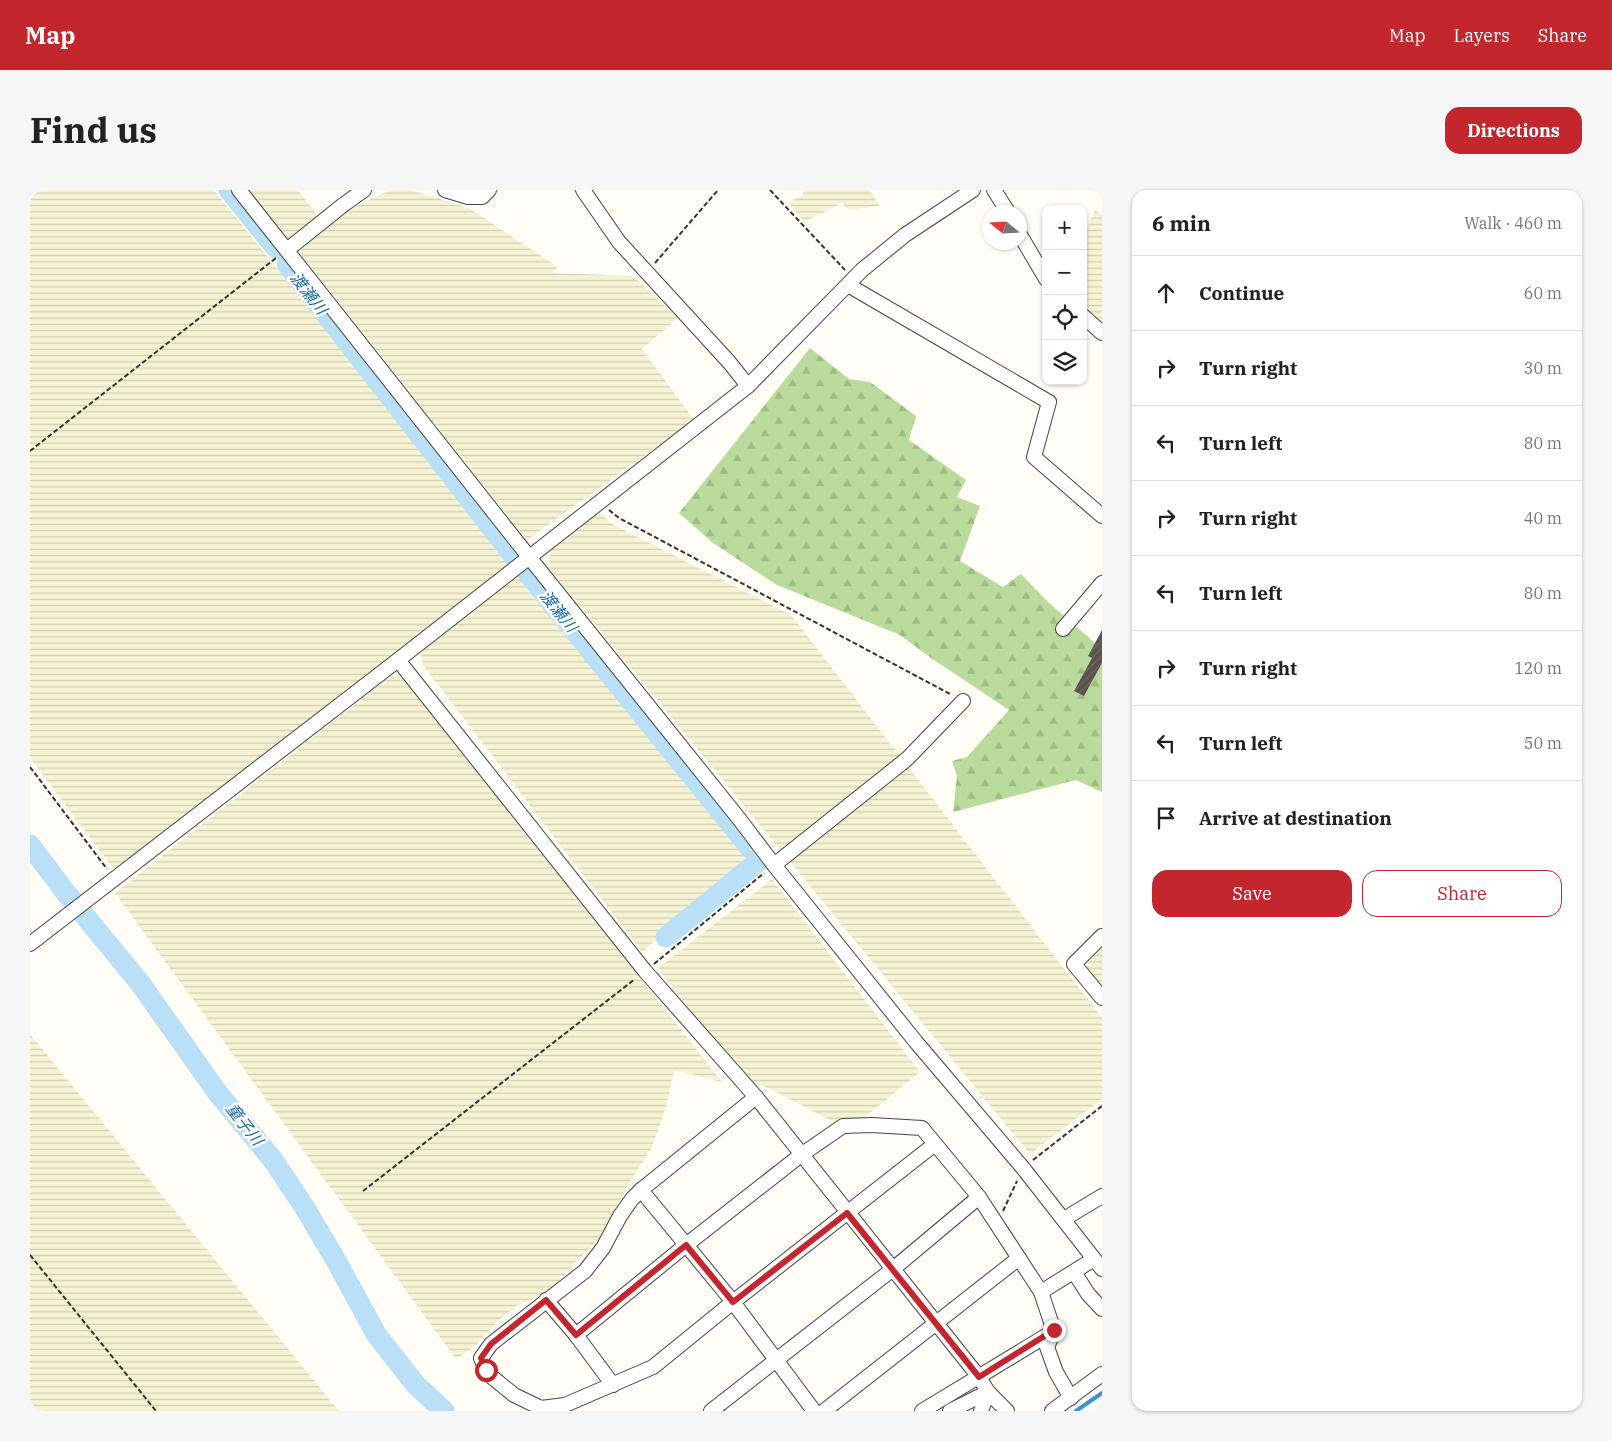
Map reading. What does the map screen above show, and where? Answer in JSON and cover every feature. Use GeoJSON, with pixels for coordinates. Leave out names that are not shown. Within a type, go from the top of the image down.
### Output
{"type":"FeatureCollection","features":[{"type":"Feature","properties":{"kind":"street"},"geometry":{"type":"LineString","coordinates":[[239,190],[529,557],[734,812],[774,865],[916,1042],[1023,1168],[1098,1264],[1074,1272],[1041,1292]]}},
{"type":"Feature","properties":{"kind":"street"},"geometry":{"type":"LineString","coordinates":[[287,250],[364,190]]}},
{"type":"Feature","properties":{"kind":"street"},"geometry":{"type":"LineString","coordinates":[[445,190],[468,198],[482,197],[489,190]]}},
{"type":"Feature","properties":{"kind":"street"},"geometry":{"type":"LineString","coordinates":[[583,190],[619,242],[729,362],[748,386]]}},
{"type":"Feature","properties":{"kind":"street"},"geometry":{"type":"LineString","coordinates":[[30,944],[398,660],[748,386],[850,282],[905,235],[973,190]]}},
{"type":"Feature","properties":{"kind":"street"},"geometry":{"type":"LineString","coordinates":[[994,190],[1004,205]]}},
{"type":"Feature","properties":{"kind":"street"},"geometry":{"type":"LineString","coordinates":[[1027,245],[1042,271]]}},
{"type":"Feature","properties":{"kind":"street"},"geometry":{"type":"LineString","coordinates":[[850,282],[1049,402],[1034,456],[1102,516]]}},
{"type":"Feature","properties":{"kind":"street"},"geometry":{"type":"LineString","coordinates":[[1087,320],[1102,333]]}},
{"type":"Feature","properties":{"kind":"street"},"geometry":{"type":"LineString","coordinates":[[1063,630],[1102,583]]}},
{"type":"Feature","properties":{"kind":"street"},"geometry":{"type":"LineString","coordinates":[[398,660],[645,971],[756,1097],[979,1377],[988,1392],[1008,1411]]}},
{"type":"Feature","properties":{"kind":"street"},"geometry":{"type":"LineString","coordinates":[[774,865],[906,759],[963,701]]}},
{"type":"Feature","properties":{"kind":"street"},"geometry":{"type":"LineString","coordinates":[[1102,936],[1074,964],[1102,998]]}},
{"type":"Feature","properties":{"kind":"street"},"geometry":{"type":"LineString","coordinates":[[756,1097],[632,1199],[603,1248],[585,1271],[491,1344],[481,1358],[486,1370],[492,1377],[514,1395],[542,1409],[565,1405],[654,1367],[733,1302],[935,1144]]}},
{"type":"Feature","properties":{"kind":"street"},"geometry":{"type":"LineString","coordinates":[[576,1335],[686,1245],[801,1155],[843,1126],[872,1125],[922,1128],[979,1198],[1041,1292],[1054,1330],[1047,1347],[1056,1372],[1071,1398]]}},
{"type":"Feature","properties":{"kind":"street"},"geometry":{"type":"LineString","coordinates":[[641,1190],[733,1302],[814,1411]]}},
{"type":"Feature","properties":{"kind":"street"},"geometry":{"type":"LineString","coordinates":[[1064,1219],[1102,1196]]}},
{"type":"Feature","properties":{"kind":"street"},"geometry":{"type":"LineString","coordinates":[[711,1411],[776,1358],[893,1269],[979,1198]]}},
{"type":"Feature","properties":{"kind":"street"},"geometry":{"type":"LineString","coordinates":[[824,1411],[1018,1258]]}},
{"type":"Feature","properties":{"kind":"street"},"geometry":{"type":"LineString","coordinates":[[1074,1272],[1088,1294],[1102,1309]]}},
{"type":"Feature","properties":{"kind":"street"},"geometry":{"type":"LineString","coordinates":[[546,1300],[576,1335],[613,1385]]}},
{"type":"Feature","properties":{"kind":"street"},"geometry":{"type":"LineString","coordinates":[[922,1411],[1054,1330]]}},
{"type":"Feature","properties":{"kind":"street"},"geometry":{"type":"LineString","coordinates":[[1052,1411],[1102,1374]]}},
{"type":"Feature","properties":{"kind":"street"},"geometry":{"type":"LineString","coordinates":[[950,1411],[988,1392]]}},
{"type":"Feature","properties":{"kind":"street"},"geometry":{"type":"LineString","coordinates":[[981,1411],[988,1392]]}},
{"type":"Feature","properties":{"kind":"path"},"geometry":{"type":"LineString","coordinates":[[646,272],[718,190]]}},
{"type":"Feature","properties":{"kind":"path"},"geometry":{"type":"LineString","coordinates":[[770,190],[850,282]]}},
{"type":"Feature","properties":{"kind":"path"},"geometry":{"type":"LineString","coordinates":[[30,451],[287,250]]}},
{"type":"Feature","properties":{"kind":"path"},"geometry":{"type":"LineString","coordinates":[[600,501],[619,518],[963,701]]}},
{"type":"Feature","properties":{"kind":"path"},"geometry":{"type":"LineString","coordinates":[[30,767],[115,879]]}},
{"type":"Feature","properties":{"kind":"path"},"geometry":{"type":"LineString","coordinates":[[363,1191],[645,971],[774,865]]}},
{"type":"Feature","properties":{"kind":"path"},"geometry":{"type":"LineString","coordinates":[[996,1224],[1023,1168],[1102,1106]]}},
{"type":"Feature","properties":{"kind":"path"},"geometry":{"type":"LineString","coordinates":[[30,1256],[156,1411]]}},
{"type":"Feature","properties":{"kind":"shaded area"},"geometry":{"type":"Polygon","coordinates":[[[30,190],[214,190],[513,562],[120,869],[113,868],[30,758],[30,190]]]}},
{"type":"Feature","properties":{"kind":"shaded area"},"geometry":{"type":"Polygon","coordinates":[[[246,190],[298,190],[318,216],[286,240],[246,190]]]}},
{"type":"Feature","properties":{"kind":"shaded area"},"geometry":{"type":"Polygon","coordinates":[[[390,190],[411,190],[469,208],[558,267],[552,273],[633,276],[678,318],[642,349],[694,420],[527,540],[299,252],[343,212],[390,190]]]}},
{"type":"Feature","properties":{"kind":"shaded area"},"geometry":{"type":"Polygon","coordinates":[[[804,190],[870,190],[879,206],[849,210],[842,203],[804,222],[789,203],[802,195],[804,190]]]}},
{"type":"Feature","properties":{"kind":"shaded area"},"geometry":{"type":"Polygon","coordinates":[[[1095,210],[1102,215],[1102,325],[1087,310],[1087,228],[1095,210]]]}},
{"type":"Feature","properties":{"kind":"shaded area"},"geometry":{"type":"Polygon","coordinates":[[[598,511],[612,524],[791,615],[1102,1018],[1102,1099],[1030,1154],[548,567],[551,548],[598,511]]]}},
{"type":"Feature","properties":{"kind":"shaded area"},"geometry":{"type":"Polygon","coordinates":[[[518,575],[749,860],[642,952],[423,665],[420,651],[518,575]]]}},
{"type":"Feature","properties":{"kind":"shaded area"},"geometry":{"type":"Polygon","coordinates":[[[391,676],[403,676],[722,1082],[674,1070],[666,1108],[651,1149],[629,1183],[603,1234],[547,1293],[516,1306],[498,1321],[474,1347],[456,1359],[115,893],[391,676]]]}},
{"type":"Feature","properties":{"kind":"shaded area"},"geometry":{"type":"Polygon","coordinates":[[[772,879],[920,1072],[853,1127],[836,1123],[764,1086],[746,1084],[658,968],[772,879]]]}},
{"type":"Feature","properties":{"kind":"shaded area"},"geometry":{"type":"Polygon","coordinates":[[[1102,947],[1102,987],[1087,968],[1089,959],[1102,947]]]}},
{"type":"Feature","properties":{"kind":"shaded area"},"geometry":{"type":"Polygon","coordinates":[[[30,1034],[339,1411],[30,1411],[30,1034]]]}},
{"type":"Feature","properties":{"kind":"green space"},"geometry":{"type":"Polygon","coordinates":[[[810,348],[849,379],[870,382],[916,416],[909,440],[966,480],[957,497],[980,506],[960,561],[1003,587],[1021,574],[1048,602],[1102,649],[1102,792],[1076,780],[953,812],[957,776],[952,761],[967,757],[1009,710],[900,635],[777,585],[713,543],[679,513],[810,348]]]}},
{"type":"Feature","properties":{"kind":"building"},"geometry":{"type":"Polygon","coordinates":[[[1102,630],[1102,663],[1084,696],[1074,691],[1092,658],[1088,656],[1102,630]]]}},
{"type":"Feature","properties":{"kind":"waterway","name":"渡瀬川"},"geometry":{"type":"LineString","coordinates":[[229,190],[276,248]]}},
{"type":"Feature","properties":{"kind":"waterway","name":"渡瀬川"},"geometry":{"type":"LineString","coordinates":[[287,264],[510,551],[760,860],[666,937]]}},
{"type":"Feature","properties":{"kind":"waterway","name":"童子川"},"geometry":{"type":"LineString","coordinates":[[30,845],[66,893],[140,983],[217,1092],[273,1160],[305,1208],[376,1334],[416,1385],[444,1411]]}},
{"type":"Feature","properties":{"kind":"waterway"},"geometry":{"type":"LineString","coordinates":[[1076,1411],[1102,1393]]}},
{"type":"Feature","properties":{"kind":"route"},"geometry":{"type":"LineString","coordinates":[[486,1370],[481,1358],[491,1344],[546,1300],[576,1335],[686,1245],[733,1302],[847,1213],[979,1377],[1054,1330]]}}]}
